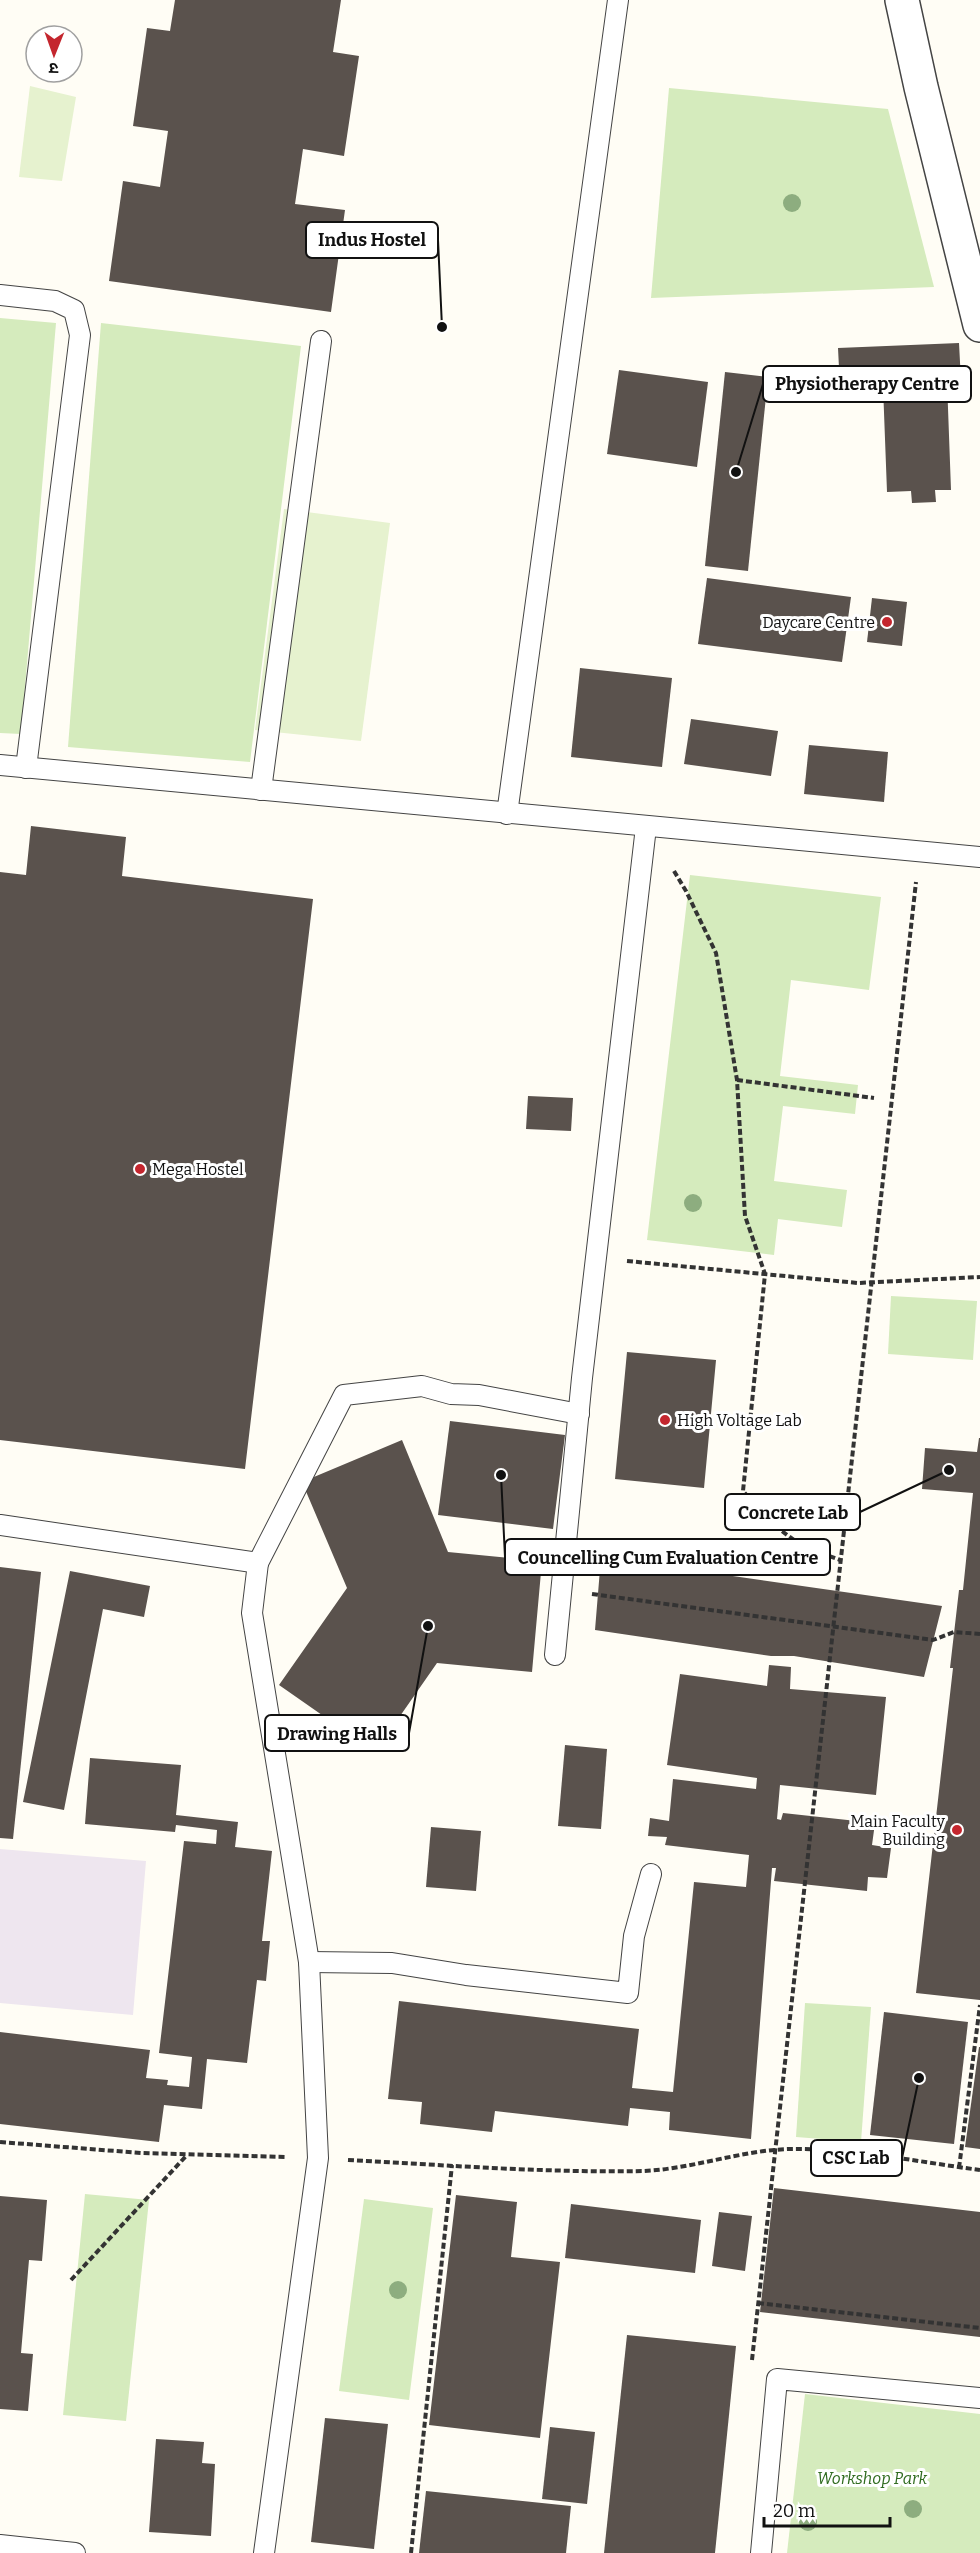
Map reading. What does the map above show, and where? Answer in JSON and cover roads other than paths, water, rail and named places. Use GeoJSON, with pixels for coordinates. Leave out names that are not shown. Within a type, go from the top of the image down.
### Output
{"type":"FeatureCollection","features":[{"type":"Feature","properties":{"kind":"street"},"geometry":{"type":"LineString","coordinates":[[902,0],[921,87],[980,325]]}},
{"type":"Feature","properties":{"kind":"lane"},"geometry":{"type":"LineString","coordinates":[[507,814],[618,0]]}},
{"type":"Feature","properties":{"kind":"lane"},"geometry":{"type":"LineString","coordinates":[[0,295],[55,301],[74,310],[80,335],[27,768]]}},
{"type":"Feature","properties":{"kind":"lane"},"geometry":{"type":"LineString","coordinates":[[261,790],[321,341]]}},
{"type":"Feature","properties":{"kind":"lane"},"geometry":{"type":"LineString","coordinates":[[0,765],[980,857]]}},
{"type":"Feature","properties":{"kind":"lane"},"geometry":{"type":"LineString","coordinates":[[555,1655],[596,1258],[646,827]]}},
{"type":"Feature","properties":{"kind":"lane"},"geometry":{"type":"LineString","coordinates":[[264,2553],[318,2158],[309,1962],[252,1613],[258,1563],[344,1395],[422,1386],[451,1394],[479,1395],[579,1414]]}},
{"type":"Feature","properties":{"kind":"lane"},"geometry":{"type":"LineString","coordinates":[[0,1525],[258,1563]]}},
{"type":"Feature","properties":{"kind":"lane"},"geometry":{"type":"LineString","coordinates":[[309,1962],[392,1963],[466,1975],[628,1993],[634,1936],[651,1874]]}},
{"type":"Feature","properties":{"kind":"lane"},"geometry":{"type":"LineString","coordinates":[[760,2553],[777,2379],[980,2398]]}},
{"type":"Feature","properties":{"kind":"lane"},"geometry":{"type":"LineString","coordinates":[[0,2545],[75,2553]]}},
{"type":"Feature","properties":{"kind":"place","name":"Indus Hostel"},"geometry":{"type":"Point","coordinates":[442,327]}},
{"type":"Feature","properties":{"kind":"place","name":"Physiotherapy Centre"},"geometry":{"type":"Point","coordinates":[736,472]}},
{"type":"Feature","properties":{"kind":"place","name":"Daycare Centre"},"geometry":{"type":"Point","coordinates":[887,622]}},
{"type":"Feature","properties":{"kind":"place","name":"Mega Hostel"},"geometry":{"type":"Point","coordinates":[140,1169]}},
{"type":"Feature","properties":{"kind":"place","name":"High Voltage Lab"},"geometry":{"type":"Point","coordinates":[665,1420]}},
{"type":"Feature","properties":{"kind":"place","name":"Concrete Lab"},"geometry":{"type":"Point","coordinates":[949,1470]}},
{"type":"Feature","properties":{"kind":"place","name":"Councelling Cum Evaluation Centre"},"geometry":{"type":"Point","coordinates":[501,1475]}},
{"type":"Feature","properties":{"kind":"place","name":"Drawing Halls"},"geometry":{"type":"Point","coordinates":[428,1626]}},
{"type":"Feature","properties":{"kind":"place","name":"Main Faculty Building"},"geometry":{"type":"Point","coordinates":[957,1830]}},
{"type":"Feature","properties":{"kind":"place","name":"CSC Lab"},"geometry":{"type":"Point","coordinates":[919,2078]}},
{"type":"Feature","properties":{"kind":"park label","name":"Workshop Park"},"geometry":{"type":"Point","coordinates":[872,2478]}}]}
